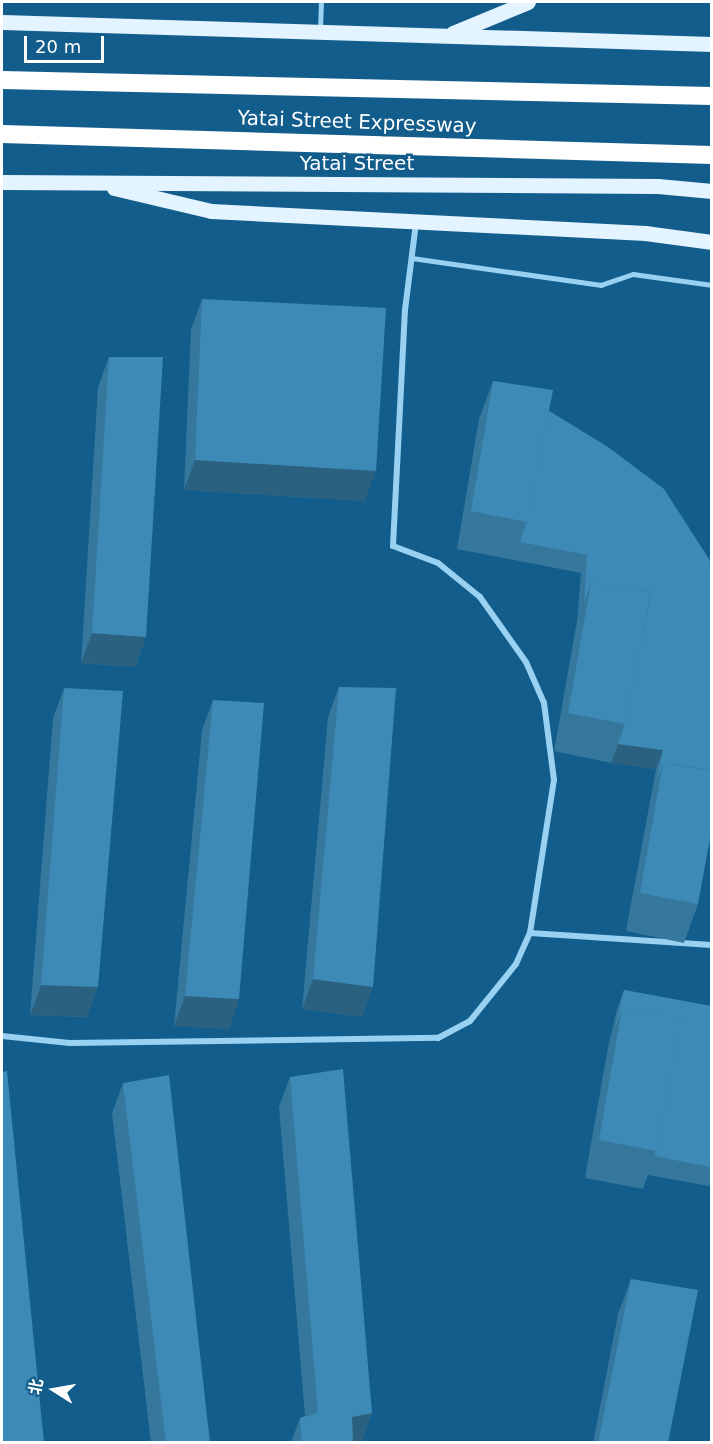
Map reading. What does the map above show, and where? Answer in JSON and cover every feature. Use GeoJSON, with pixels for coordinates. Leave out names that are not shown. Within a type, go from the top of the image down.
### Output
{"type":"FeatureCollection","features":[{"type":"Feature","properties":{"kind":"highway","name":"Yatai Street Expressway"},"geometry":{"type":"LineString","coordinates":[[2,80],[711,96]]}},
{"type":"Feature","properties":{"kind":"highway","name":"Yatai Street Expressway"},"geometry":{"type":"LineString","coordinates":[[2,134],[711,155]]}},
{"type":"Feature","properties":{"kind":"main road"},"geometry":{"type":"LineString","coordinates":[[447,35],[528,2]]}},
{"type":"Feature","properties":{"kind":"main road"},"geometry":{"type":"LineString","coordinates":[[2,22],[320,30],[711,44]]}},
{"type":"Feature","properties":{"kind":"main road","name":"Yatai Street"},"geometry":{"type":"LineString","coordinates":[[2,182],[658,186],[711,191]]}},
{"type":"Feature","properties":{"kind":"main road"},"geometry":{"type":"LineString","coordinates":[[88,182],[211,212],[645,233],[711,242]]}},
{"type":"Feature","properties":{"kind":"street"},"geometry":{"type":"LineString","coordinates":[[2,1036],[70,1042],[438,1038],[470,1021],[492,997],[516,964],[530,933],[554,780],[544,702],[526,662],[480,597],[438,564],[393,546],[405,310],[416,222]]}},
{"type":"Feature","properties":{"kind":"street"},"geometry":{"type":"LineString","coordinates":[[530,933],[711,945]]}},
{"type":"Feature","properties":{"kind":"lane"},"geometry":{"type":"LineString","coordinates":[[320,30],[321,2]]}},
{"type":"Feature","properties":{"kind":"lane"},"geometry":{"type":"LineString","coordinates":[[412,258],[601,285],[633,274],[711,285]]}},
{"type":"Feature","properties":{"kind":"building"},"geometry":{"type":"Polygon","coordinates":[[[202,299],[386,308],[376,471],[195,460],[202,299]]]}},
{"type":"Feature","properties":{"kind":"building"},"geometry":{"type":"Polygon","coordinates":[[[109,357],[163,357],[146,637],[92,633],[109,357]]]}},
{"type":"Feature","properties":{"kind":"building"},"geometry":{"type":"Polygon","coordinates":[[[493,381],[553,390],[527,522],[471,511],[493,381]]]}},
{"type":"Feature","properties":{"kind":"building"},"geometry":{"type":"Polygon","coordinates":[[[549,411],[608,447],[664,489],[709,559],[711,565],[711,770],[663,763],[656,782],[663,750],[618,744],[625,724],[651,592],[591,583],[584,602],[587,555],[520,542],[527,522],[549,411]]]}},
{"type":"Feature","properties":{"kind":"building"},"geometry":{"type":"Polygon","coordinates":[[[591,583],[651,592],[625,724],[568,713],[591,583]]]}},
{"type":"Feature","properties":{"kind":"building"},"geometry":{"type":"Polygon","coordinates":[[[339,687],[396,688],[373,987],[313,979],[339,687]]]}},
{"type":"Feature","properties":{"kind":"building"},"geometry":{"type":"Polygon","coordinates":[[[64,688],[123,691],[98,987],[41,985],[64,688]]]}},
{"type":"Feature","properties":{"kind":"building"},"geometry":{"type":"Polygon","coordinates":[[[213,700],[264,703],[239,999],[185,996],[213,700]]]}},
{"type":"Feature","properties":{"kind":"building"},"geometry":{"type":"Polygon","coordinates":[[[663,763],[711,770],[711,833],[698,904],[640,893],[663,763]]]}},
{"type":"Feature","properties":{"kind":"building"},"geometry":{"type":"Polygon","coordinates":[[[624,990],[711,1006],[711,1167],[654,1156],[682,1018],[622,1009],[615,1028],[624,990]]]}},
{"type":"Feature","properties":{"kind":"building"},"geometry":{"type":"Polygon","coordinates":[[[622,1009],[682,1018],[656,1151],[599,1140],[622,1009]]]}},
{"type":"Feature","properties":{"kind":"building"},"geometry":{"type":"Polygon","coordinates":[[[343,1069],[372,1413],[352,1417],[353,1443],[302,1443],[300,1418],[318,1413],[290,1077],[343,1069]]]}},
{"type":"Feature","properties":{"kind":"building"},"geometry":{"type":"Polygon","coordinates":[[[7,1071],[44,1443],[2,1443],[2,1072],[7,1071]]]}},
{"type":"Feature","properties":{"kind":"building"},"geometry":{"type":"Polygon","coordinates":[[[169,1075],[210,1443],[166,1443],[123,1083],[169,1075]]]}},
{"type":"Feature","properties":{"kind":"building"},"geometry":{"type":"Polygon","coordinates":[[[631,1279],[698,1290],[668,1443],[598,1443],[631,1279]]]}}]}
